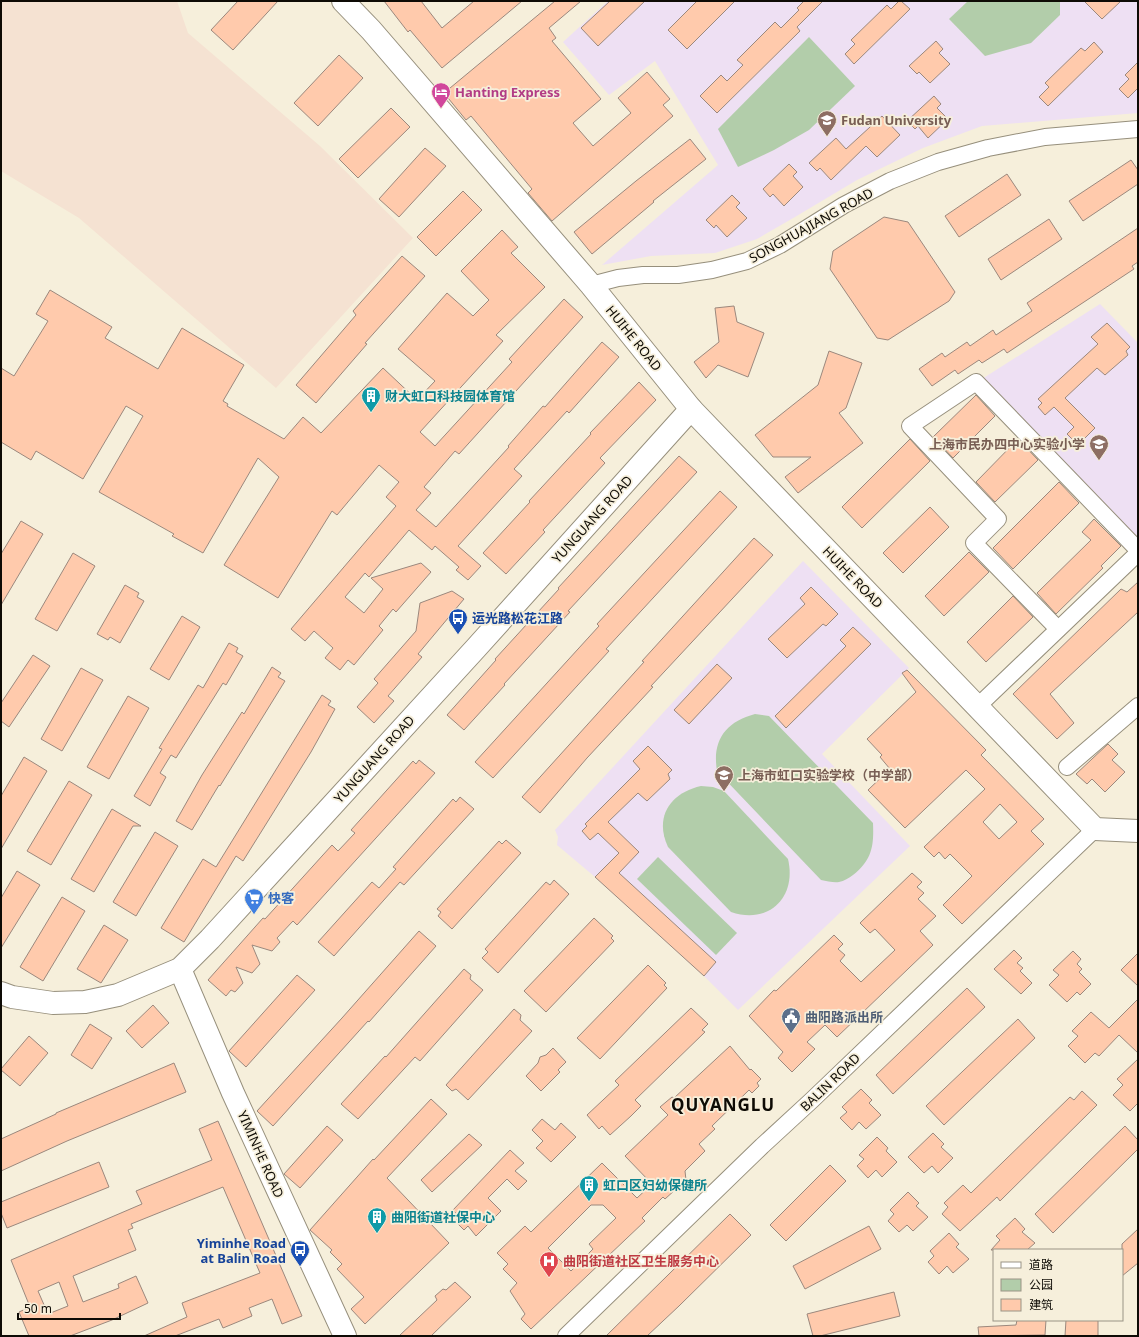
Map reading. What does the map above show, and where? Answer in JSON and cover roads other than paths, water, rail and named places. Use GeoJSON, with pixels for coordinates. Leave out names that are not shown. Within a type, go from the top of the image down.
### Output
{"type":"FeatureCollection","features":[{"type":"Feature","properties":{"kind":"street"},"geometry":{"type":"LineString","coordinates":[[343,1],[371,30],[591,285]]}},
{"type":"Feature","properties":{"kind":"street","name":"SONGHUAJIANG ROAD"},"geometry":{"type":"LineString","coordinates":[[591,285],[618,278],[678,275],[712,270],[747,261],[780,245],[844,205],[890,181],[938,162],[981,150],[1045,137],[1138,129]]}},
{"type":"Feature","properties":{"kind":"street","name":"HUIHE ROAD"},"geometry":{"type":"LineString","coordinates":[[591,285],[691,409],[1095,829]]}},
{"type":"Feature","properties":{"kind":"street"},"geometry":{"type":"LineString","coordinates":[[1058,630],[974,543],[998,519],[910,426],[976,382],[1138,550]]}},
{"type":"Feature","properties":{"kind":"street","name":"YUNGUANG ROAD"},"geometry":{"type":"LineString","coordinates":[[1,993],[12,997],[53,1003],[85,1002],[118,995],[180,970],[216,934],[691,409]]}},
{"type":"Feature","properties":{"kind":"street"},"geometry":{"type":"LineString","coordinates":[[977,707],[1138,553]]}},
{"type":"Feature","properties":{"kind":"street"},"geometry":{"type":"LineString","coordinates":[[1067,767],[1138,706]]}},
{"type":"Feature","properties":{"kind":"street"},"geometry":{"type":"LineString","coordinates":[[1095,829],[1138,831]]}},
{"type":"Feature","properties":{"kind":"street","name":"BALIN ROAD"},"geometry":{"type":"LineString","coordinates":[[566,1336],[762,1146],[824,1089],[1095,829]]}},
{"type":"Feature","properties":{"kind":"street","name":"YIMINHE ROAD"},"geometry":{"type":"LineString","coordinates":[[180,970],[233,1093],[345,1336]]}},
{"type":"Feature","properties":{"kind":"place","name":"Hanting Express"},"geometry":{"type":"Point","coordinates":[441,109]}},
{"type":"Feature","properties":{"kind":"place","name":"Fudan University"},"geometry":{"type":"Point","coordinates":[827,137]}},
{"type":"Feature","properties":{"kind":"place","name":"财大虹口科技园体育馆"},"geometry":{"type":"Point","coordinates":[371,413]}},
{"type":"Feature","properties":{"kind":"place","name":"上海市民办四中心实验小学"},"geometry":{"type":"Point","coordinates":[1099,461]}},
{"type":"Feature","properties":{"kind":"place","name":"运光路松花江路"},"geometry":{"type":"Point","coordinates":[458,635]}},
{"type":"Feature","properties":{"kind":"place","name":"上海市虹口实验学校（中学部）"},"geometry":{"type":"Point","coordinates":[724,792]}},
{"type":"Feature","properties":{"kind":"place","name":"快客"},"geometry":{"type":"Point","coordinates":[254,915]}},
{"type":"Feature","properties":{"kind":"place","name":"曲阳路派出所"},"geometry":{"type":"Point","coordinates":[791,1034]}},
{"type":"Feature","properties":{"kind":"place","name":"虹口区妇幼保健所"},"geometry":{"type":"Point","coordinates":[589,1202]}},
{"type":"Feature","properties":{"kind":"place","name":"曲阳街道社保中心"},"geometry":{"type":"Point","coordinates":[377,1234]}},
{"type":"Feature","properties":{"kind":"place","name":"Yiminhe Road at Balin Road"},"geometry":{"type":"Point","coordinates":[300,1267]}},
{"type":"Feature","properties":{"kind":"place","name":"曲阳街道社区卫生服务中心"},"geometry":{"type":"Point","coordinates":[549,1278]}},
{"type":"Feature","properties":{"kind":"district","name":"QUYANGLU"},"geometry":{"type":"Point","coordinates":[723,1104]}}]}
